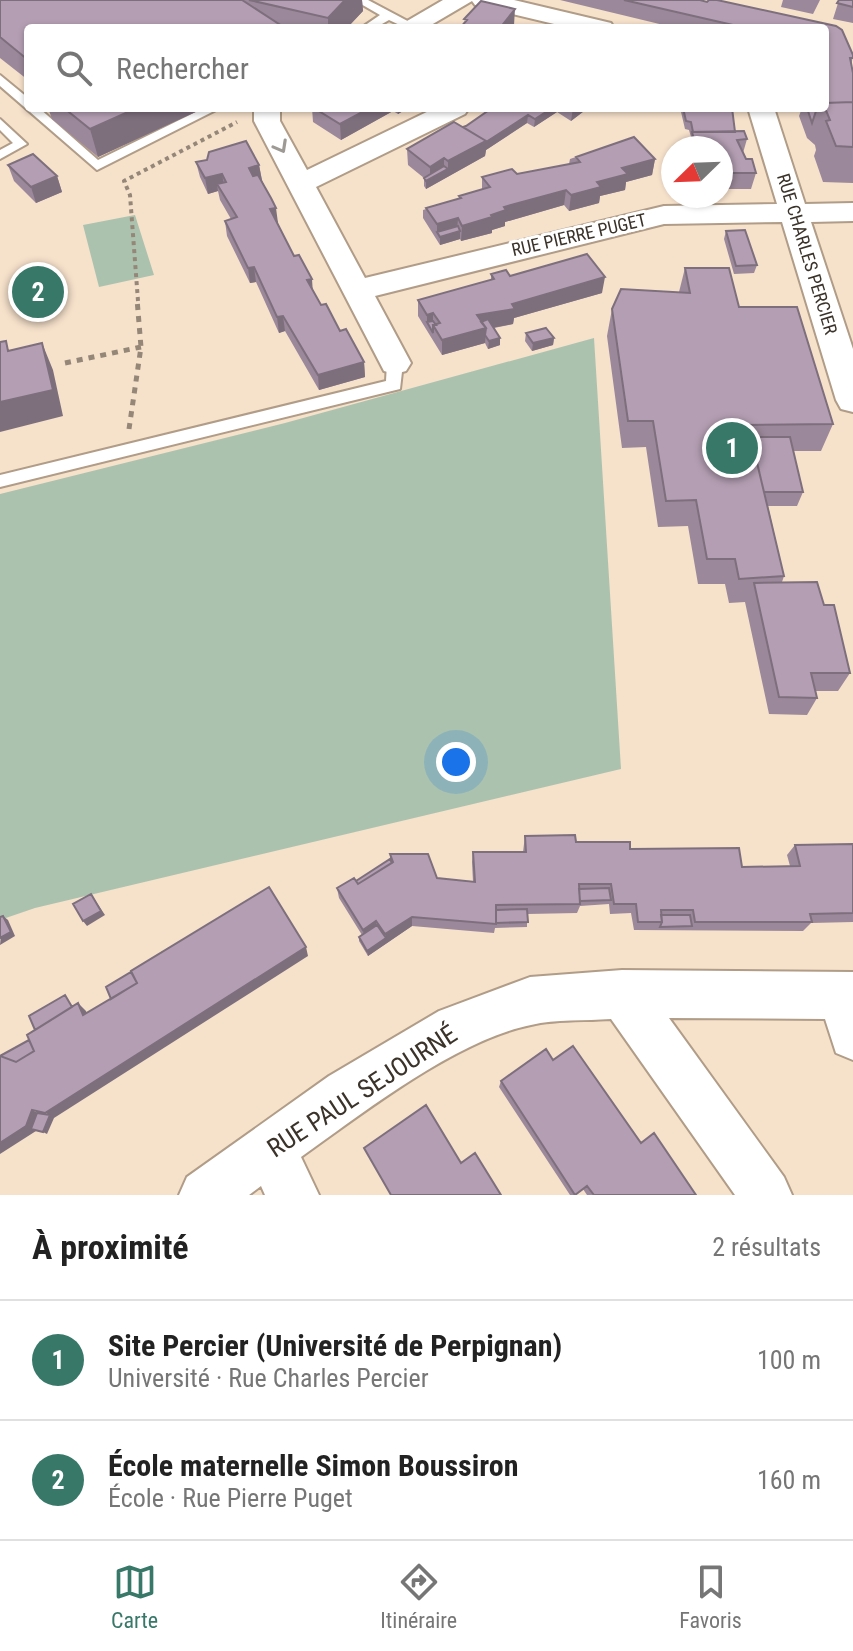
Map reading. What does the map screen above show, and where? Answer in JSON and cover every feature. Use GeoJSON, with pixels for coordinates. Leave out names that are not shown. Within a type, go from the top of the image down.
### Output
{"type":"FeatureCollection","features":[{"type":"Feature","properties":{"kind":"street"},"geometry":{"type":"LineString","coordinates":[[402,23],[461,0]]}},
{"type":"Feature","properties":{"kind":"street"},"geometry":{"type":"LineString","coordinates":[[483,0],[555,23]]}},
{"type":"Feature","properties":{"kind":"street"},"geometry":{"type":"LineString","coordinates":[[301,184],[448,112]]}},
{"type":"Feature","properties":{"kind":"street","name":"RUE CHARLES PERCIER"},"geometry":{"type":"LineString","coordinates":[[762,112],[853,400]]}},
{"type":"Feature","properties":{"kind":"street"},"geometry":{"type":"LineString","coordinates":[[267,114],[395,363]]}},
{"type":"Feature","properties":{"kind":"street","name":"RUE PIERRE PUGET"},"geometry":{"type":"LineString","coordinates":[[357,290],[664,215],[853,212]]}},
{"type":"Feature","properties":{"kind":"street"},"geometry":{"type":"LineString","coordinates":[[622,994],[766,1195]]}},
{"type":"Feature","properties":{"kind":"street","name":"RUE PAUL SEJOURNÉ"},"geometry":{"type":"LineString","coordinates":[[205,1195],[347,1094],[456,1028],[530,1001],[622,994],[850,1010]]}},
{"type":"Feature","properties":{"kind":"street"},"geometry":{"type":"LineString","coordinates":[[270,1150],[293,1195]]}},
{"type":"Feature","properties":{"kind":"lane"},"geometry":{"type":"LineString","coordinates":[[360,0],[402,23]]}},
{"type":"Feature","properties":{"kind":"lane"},"geometry":{"type":"LineString","coordinates":[[0,79],[24,101]]}},
{"type":"Feature","properties":{"kind":"lane"},"geometry":{"type":"LineString","coordinates":[[37,112],[97,166],[206,112]]}},
{"type":"Feature","properties":{"kind":"lane"},"geometry":{"type":"LineString","coordinates":[[0,123],[21,144],[0,155]]}},
{"type":"Feature","properties":{"kind":"lane"},"geometry":{"type":"LineString","coordinates":[[0,481],[394,385],[395,363]]}},
{"type":"Feature","properties":{"kind":"path"},"geometry":{"type":"LineString","coordinates":[[133,450],[129,432],[141,347],[130,195],[124,181],[236,122],[267,114]]}},
{"type":"Feature","properties":{"kind":"path"},"geometry":{"type":"LineString","coordinates":[[65,363],[141,347]]}},
{"type":"Feature","properties":{"kind":"green space"},"geometry":{"type":"Polygon","coordinates":[[[135,215],[154,275],[99,287],[83,225],[135,215]]]}},
{"type":"Feature","properties":{"kind":"green space"},"geometry":{"type":"Polygon","coordinates":[[[594,338],[621,769],[35,908],[0,920],[0,494],[285,423],[594,338]]]}},
{"type":"Feature","properties":{"kind":"building"},"geometry":{"type":"Polygon","coordinates":[[[0,0],[242,0],[279,24],[24,24],[24,57],[0,37],[0,0]]]}},
{"type":"Feature","properties":{"kind":"building"},"geometry":{"type":"Polygon","coordinates":[[[249,0],[345,0],[328,18],[249,0]]]}},
{"type":"Feature","properties":{"kind":"building"},"geometry":{"type":"Polygon","coordinates":[[[624,0],[717,0],[827,24],[729,24],[624,0]]]}},
{"type":"Feature","properties":{"kind":"building"},"geometry":{"type":"Polygon","coordinates":[[[839,0],[853,0],[853,7],[837,3],[839,0]]]}},
{"type":"Feature","properties":{"kind":"building"},"geometry":{"type":"Polygon","coordinates":[[[481,1],[515,9],[503,24],[464,24],[467,20],[464,19],[481,1]]]}},
{"type":"Feature","properties":{"kind":"building"},"geometry":{"type":"Polygon","coordinates":[[[829,24],[842,30],[853,55],[850,58],[853,102],[829,103],[829,24]]]}},
{"type":"Feature","properties":{"kind":"building"},"geometry":{"type":"Polygon","coordinates":[[[853,102],[853,147],[836,146],[826,121],[830,120],[827,112],[829,103],[853,102]]]}},
{"type":"Feature","properties":{"kind":"building"},"geometry":{"type":"Polygon","coordinates":[[[69,112],[128,112],[90,129],[69,112]]]}},
{"type":"Feature","properties":{"kind":"building"},"geometry":{"type":"Polygon","coordinates":[[[320,112],[362,112],[340,124],[320,112]]]}},
{"type":"Feature","properties":{"kind":"building"},"geometry":{"type":"Polygon","coordinates":[[[486,112],[546,112],[535,119],[528,115],[486,142],[463,127],[486,112]]]}},
{"type":"Feature","properties":{"kind":"building"},"geometry":{"type":"Polygon","coordinates":[[[684,112],[732,112],[735,132],[693,132],[691,122],[686,121],[684,112]]]}},
{"type":"Feature","properties":{"kind":"building"},"geometry":{"type":"Polygon","coordinates":[[[808,112],[816,112],[812,123],[808,112]]]}},
{"type":"Feature","properties":{"kind":"building"},"geometry":{"type":"Polygon","coordinates":[[[454,122],[486,141],[430,167],[407,149],[454,122]]]}},
{"type":"Feature","properties":{"kind":"building"},"geometry":{"type":"Polygon","coordinates":[[[744,131],[747,139],[737,140],[746,159],[752,159],[756,173],[733,173],[733,136],[693,136],[692,132],[744,131]]]}},
{"type":"Feature","properties":{"kind":"building"},"geometry":{"type":"Polygon","coordinates":[[[634,137],[655,159],[622,168],[628,174],[597,182],[601,187],[571,195],[566,190],[504,207],[506,210],[492,217],[462,226],[458,218],[437,224],[426,208],[490,187],[482,177],[512,169],[517,174],[580,162],[576,157],[634,137]]]}},
{"type":"Feature","properties":{"kind":"building"},"geometry":{"type":"Polygon","coordinates":[[[246,141],[259,165],[249,168],[253,176],[258,175],[271,198],[276,208],[270,209],[294,256],[299,255],[312,279],[307,280],[321,305],[326,304],[340,331],[346,329],[364,362],[318,375],[283,316],[277,317],[254,267],[248,268],[225,221],[237,217],[217,184],[226,182],[222,174],[205,178],[196,162],[207,160],[209,152],[246,141]]]}},
{"type":"Feature","properties":{"kind":"building"},"geometry":{"type":"Polygon","coordinates":[[[33,154],[57,176],[31,187],[8,165],[33,154]]]}},
{"type":"Feature","properties":{"kind":"building"},"geometry":{"type":"Polygon","coordinates":[[[444,166],[448,169],[426,181],[424,178],[444,166]]]}},
{"type":"Feature","properties":{"kind":"building"},"geometry":{"type":"Polygon","coordinates":[[[458,226],[460,231],[440,237],[437,232],[458,226]]]}},
{"type":"Feature","properties":{"kind":"building"},"geometry":{"type":"Polygon","coordinates":[[[745,230],[757,265],[736,266],[726,231],[745,230]]]}},
{"type":"Feature","properties":{"kind":"building"},"geometry":{"type":"Polygon","coordinates":[[[587,254],[605,277],[512,304],[515,309],[477,315],[486,328],[442,340],[433,325],[440,323],[433,313],[427,315],[418,300],[494,279],[491,274],[506,270],[510,276],[587,254]]]}},
{"type":"Feature","properties":{"kind":"building"},"geometry":{"type":"Polygon","coordinates":[[[685,268],[729,268],[739,307],[797,307],[833,424],[748,425],[784,576],[739,579],[735,559],[707,559],[696,500],[666,501],[653,421],[628,421],[612,309],[621,289],[690,293],[685,268]]]}},
{"type":"Feature","properties":{"kind":"building"},"geometry":{"type":"Polygon","coordinates":[[[488,319],[500,338],[489,341],[485,335],[486,328],[481,322],[488,319]]]}},
{"type":"Feature","properties":{"kind":"building"},"geometry":{"type":"Polygon","coordinates":[[[433,321],[436,325],[433,325],[433,333],[427,322],[433,321]]]}},
{"type":"Feature","properties":{"kind":"building"},"geometry":{"type":"Polygon","coordinates":[[[546,328],[554,338],[533,343],[526,333],[546,328]]]}},
{"type":"Feature","properties":{"kind":"building"},"geometry":{"type":"Polygon","coordinates":[[[6,341],[8,351],[42,343],[53,390],[0,402],[0,342],[6,341]]]}},
{"type":"Feature","properties":{"kind":"building"},"geometry":{"type":"Polygon","coordinates":[[[751,437],[790,437],[803,492],[764,492],[751,437]]]}},
{"type":"Feature","properties":{"kind":"building"},"geometry":{"type":"Polygon","coordinates":[[[817,582],[824,605],[834,605],[850,673],[811,673],[817,698],[779,697],[754,583],[817,582]]]}},
{"type":"Feature","properties":{"kind":"building"},"geometry":{"type":"Polygon","coordinates":[[[575,835],[576,842],[630,842],[630,849],[739,848],[742,867],[800,866],[795,845],[853,844],[853,913],[810,914],[812,922],[695,922],[693,910],[661,910],[662,922],[638,922],[636,904],[614,904],[611,884],[579,884],[580,904],[496,905],[496,924],[412,917],[385,934],[376,921],[363,930],[337,888],[354,878],[358,884],[393,862],[390,854],[428,854],[437,878],[475,882],[473,852],[526,852],[525,836],[575,835]]]}},
{"type":"Feature","properties":{"kind":"building"},"geometry":{"type":"Polygon","coordinates":[[[390,859],[392,863],[358,884],[356,881],[390,859]]]}},
{"type":"Feature","properties":{"kind":"building"},"geometry":{"type":"Polygon","coordinates":[[[269,887],[306,947],[45,1113],[32,1110],[26,1126],[0,1143],[0,1056],[16,1062],[34,1051],[27,1035],[78,1003],[83,1015],[137,983],[131,971],[269,887]]]}},
{"type":"Feature","properties":{"kind":"building"},"geometry":{"type":"Polygon","coordinates":[[[609,888],[611,900],[580,901],[579,889],[609,888]]]}},
{"type":"Feature","properties":{"kind":"building"},"geometry":{"type":"Polygon","coordinates":[[[91,894],[101,911],[83,921],[73,904],[91,894]]]}},
{"type":"Feature","properties":{"kind":"building"},"geometry":{"type":"Polygon","coordinates":[[[527,909],[528,922],[496,923],[496,910],[527,909]]]}},
{"type":"Feature","properties":{"kind":"building"},"geometry":{"type":"Polygon","coordinates":[[[661,915],[690,915],[692,926],[660,927],[661,915]]]}},
{"type":"Feature","properties":{"kind":"building"},"geometry":{"type":"Polygon","coordinates":[[[3,916],[11,932],[0,938],[0,917],[3,916]]]}},
{"type":"Feature","properties":{"kind":"building"},"geometry":{"type":"Polygon","coordinates":[[[377,925],[386,938],[367,951],[359,937],[377,925]]]}},
{"type":"Feature","properties":{"kind":"building"},"geometry":{"type":"Polygon","coordinates":[[[131,972],[137,983],[111,999],[106,987],[131,972]]]}},
{"type":"Feature","properties":{"kind":"building"},"geometry":{"type":"Polygon","coordinates":[[[65,995],[72,1007],[35,1030],[29,1016],[65,995]]]}},
{"type":"Feature","properties":{"kind":"building"},"geometry":{"type":"Polygon","coordinates":[[[29,1040],[34,1051],[16,1062],[0,1056],[29,1040]]]}},
{"type":"Feature","properties":{"kind":"building"},"geometry":{"type":"Polygon","coordinates":[[[573,1046],[641,1143],[654,1133],[696,1195],[594,1195],[587,1186],[575,1195],[501,1081],[546,1049],[553,1060],[573,1046]]]}},
{"type":"Feature","properties":{"kind":"building"},"geometry":{"type":"Polygon","coordinates":[[[426,1105],[461,1163],[475,1153],[501,1195],[391,1195],[364,1148],[426,1105]]]}},
{"type":"Feature","properties":{"kind":"building"},"geometry":{"type":"Polygon","coordinates":[[[37,1113],[50,1115],[43,1132],[31,1129],[37,1113]]]}},
{"type":"Feature","properties":{"kind":"place","name":"École maternelle Simon Boussiron"},"geometry":{"type":"Point","coordinates":[38,292]}},
{"type":"Feature","properties":{"kind":"place","name":"Site Percier (Université de Perpignan)"},"geometry":{"type":"Point","coordinates":[732,448]}}]}
